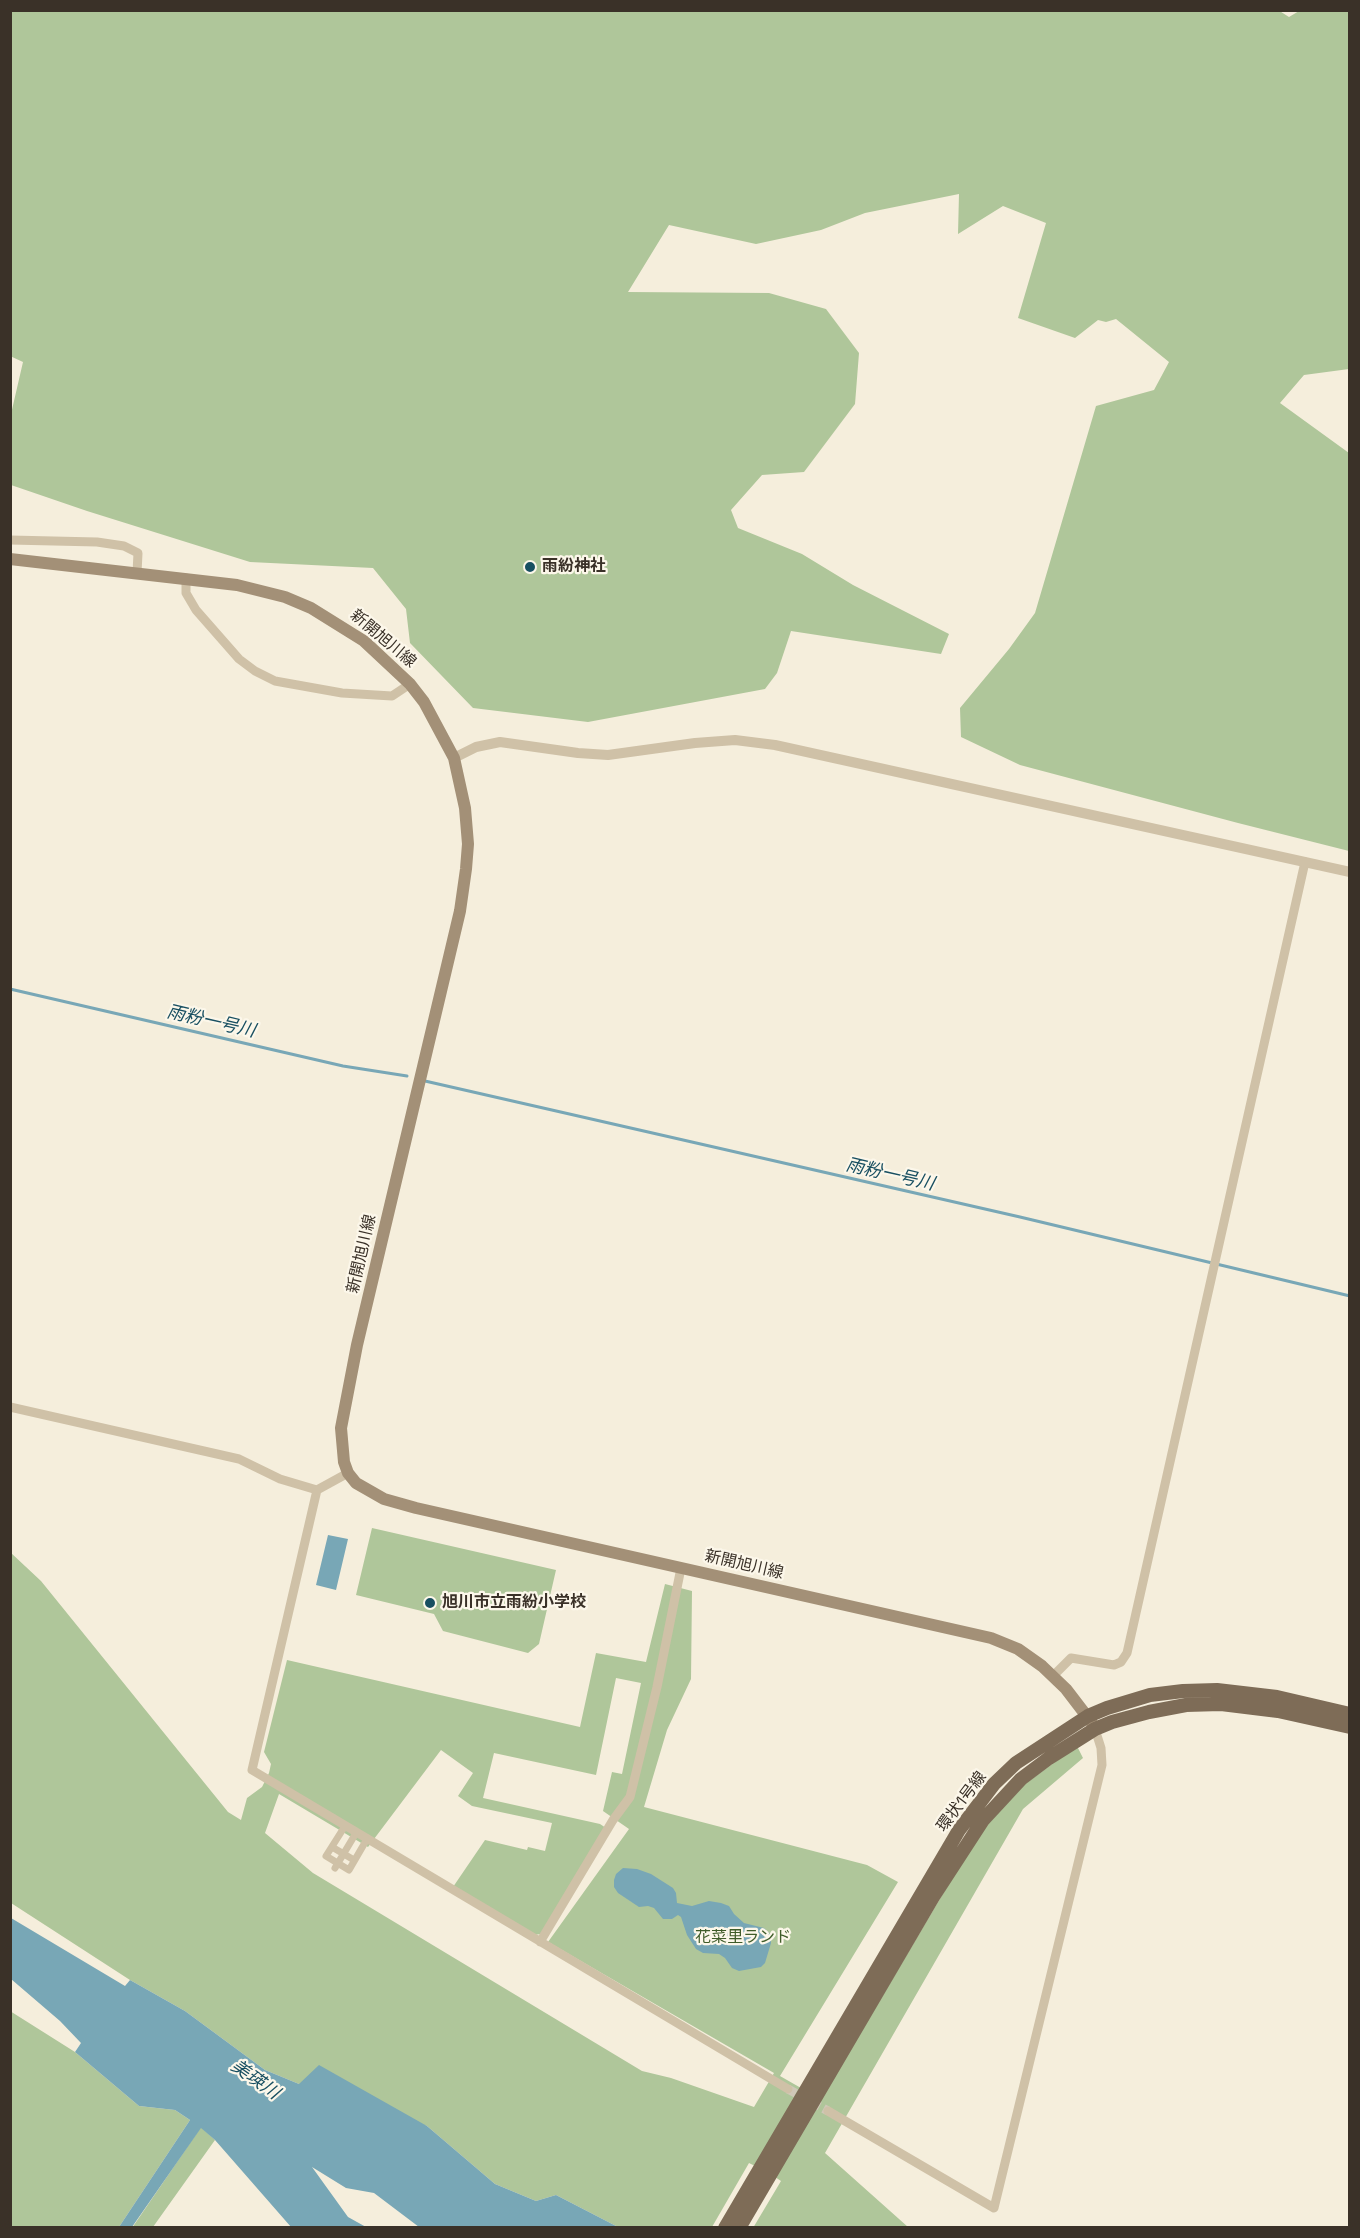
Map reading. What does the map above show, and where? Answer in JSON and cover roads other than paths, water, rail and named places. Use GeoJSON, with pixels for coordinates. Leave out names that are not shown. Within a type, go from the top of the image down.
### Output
{"type":"FeatureCollection","features":[{"type":"Feature","properties":{"kind":"main road","name":"新開旭川線"},"geometry":{"type":"LineString","coordinates":[[10,559],[237,585],[285,597],[311,608],[364,640],[410,684],[424,702],[454,758],[465,808],[468,844],[466,869],[460,911],[357,1345],[341,1428],[342,1450],[348,1473],[357,1483],[384,1499],[515,1532],[946,1630],[991,1638],[1018,1649],[1053,1676],[1088,1716],[1095,1729]]}},
{"type":"Feature","properties":{"kind":"main road","name":"環状1号線"},"geometry":{"type":"LineString","coordinates":[[765,2171],[959,1830],[994,1784],[1016,1764],[1088,1716],[1150,1695],[1217,1690],[1277,1697],[1350,1714]]}},
{"type":"Feature","properties":{"kind":"main road","name":"環状1号線"},"geometry":{"type":"LineString","coordinates":[[765,2171],[970,1838],[997,1803],[1021,1779],[1057,1752],[1095,1729],[1149,1712],[1186,1705],[1221,1704],[1278,1711],[1350,1727]]}},
{"type":"Feature","properties":{"kind":"main road"},"geometry":{"type":"LineString","coordinates":[[725,2228],[765,2171]]}},
{"type":"Feature","properties":{"kind":"main road"},"geometry":{"type":"LineString","coordinates":[[739,2228],[765,2171]]}},
{"type":"Feature","properties":{"kind":"street"},"geometry":{"type":"LineString","coordinates":[[10,540],[97,542],[124,546],[138,553],[137,573]]}},
{"type":"Feature","properties":{"kind":"street"},"geometry":{"type":"LineString","coordinates":[[186,578],[186,593],[196,610],[239,659],[255,671],[275,681],[342,693],[392,696],[410,684]]}},
{"type":"Feature","properties":{"kind":"street"},"geometry":{"type":"LineString","coordinates":[[454,758],[476,747],[500,742],[608,755],[695,743],[735,740],[755,742],[902,772],[1350,872]]}},
{"type":"Feature","properties":{"kind":"street"},"geometry":{"type":"LineString","coordinates":[[1053,1676],[1071,1658],[1114,1665],[1121,1662],[1126,1653],[1305,862]]}},
{"type":"Feature","properties":{"kind":"street"},"geometry":{"type":"LineString","coordinates":[[10,1407],[239,1459],[280,1479],[317,1490],[348,1473]]}},
{"type":"Feature","properties":{"kind":"street"},"geometry":{"type":"LineString","coordinates":[[317,1490],[252,1770],[788,2089]]}},
{"type":"Feature","properties":{"kind":"street"},"geometry":{"type":"LineString","coordinates":[[540,1942],[613,1820],[630,1797],[657,1687],[681,1568]]}},
{"type":"Feature","properties":{"kind":"street"},"geometry":{"type":"LineString","coordinates":[[828,2111],[994,2208],[1102,1765],[1101,1748],[1095,1729]]}},
{"type":"Feature","properties":{"kind":"street"},"geometry":{"type":"LineString","coordinates":[[345,1826],[326,1856],[337,1866],[349,1870],[367,1839]]}},
{"type":"Feature","properties":{"kind":"street"},"geometry":{"type":"LineString","coordinates":[[337,1866],[356,1833]]}},
{"type":"Feature","properties":{"kind":"street"},"geometry":{"type":"LineString","coordinates":[[332,1847],[354,1860]]}},
{"type":"Feature","properties":{"kind":"water"},"geometry":{"type":"Polygon","coordinates":[[[328,1535],[348,1539],[336,1590],[316,1585],[328,1535]]]}},
{"type":"Feature","properties":{"kind":"water"},"geometry":{"type":"Polygon","coordinates":[[[623,1868],[637,1869],[651,1874],[673,1888],[677,1903],[692,1906],[709,1901],[721,1903],[729,1906],[744,1923],[764,1928],[771,1935],[765,1963],[761,1967],[739,1971],[732,1968],[719,1954],[703,1953],[696,1949],[687,1935],[681,1917],[678,1915],[672,1919],[663,1919],[654,1908],[639,1907],[618,1893],[614,1887],[614,1880],[616,1874],[623,1868]]]}},
{"type":"Feature","properties":{"kind":"water","name":"美瑛川"},"geometry":{"type":"Polygon","coordinates":[[[11,1918],[125,1986],[130,1980],[185,2011],[265,2070],[299,2084],[319,2065],[427,2126],[495,2184],[536,2201],[556,2195],[618,2227],[419,2227],[374,2193],[346,2188],[312,2167],[348,2217],[366,2227],[291,2227],[215,2140],[201,2128],[132,2227],[119,2227],[190,2120],[175,2110],[139,2106],[75,2052],[81,2043],[60,2021],[11,1979],[11,1918]]]}},
{"type":"Feature","properties":{"kind":"waterway","name":"雨粉一号川"},"geometry":{"type":"LineString","coordinates":[[10,989],[343,1066],[407,1076]]}},
{"type":"Feature","properties":{"kind":"waterway","name":"雨粉一号川"},"geometry":{"type":"LineString","coordinates":[[425,1081],[1020,1217],[1350,1296]]}},
{"type":"Feature","properties":{"kind":"tunnel"},"geometry":{"type":"LineString","coordinates":[[788,2089],[828,2111]]}},
{"type":"Feature","properties":{"kind":"place","name":"雨紛神社"},"geometry":{"type":"Point","coordinates":[530,567]}},
{"type":"Feature","properties":{"kind":"place","name":"旭川市立雨紛小学校"},"geometry":{"type":"Point","coordinates":[430,1603]}},
{"type":"Feature","properties":{"kind":"park label","name":"花菜里ランド"},"geometry":{"type":"Point","coordinates":[743,1938]}}]}
